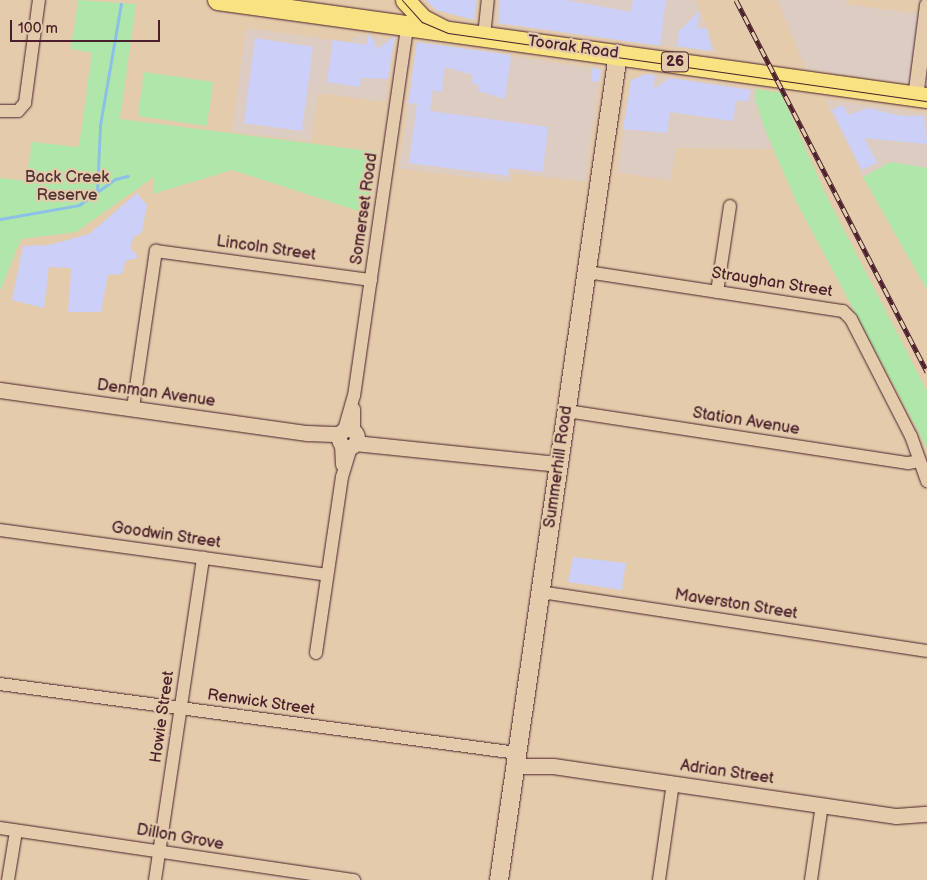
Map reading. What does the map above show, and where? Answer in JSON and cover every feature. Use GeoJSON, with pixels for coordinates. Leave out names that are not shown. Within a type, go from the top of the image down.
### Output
{"type":"FeatureCollection","features":[{"type":"Feature","properties":{"kind":"highway","name":"Toorak Road"},"geometry":{"type":"LineString","coordinates":[[218,0],[921,97]]}},
{"type":"Feature","properties":{"kind":"main road"},"geometry":{"type":"LineString","coordinates":[[382,22],[399,15],[401,0]]}},
{"type":"Feature","properties":{"kind":"main road"},"geometry":{"type":"LineString","coordinates":[[405,0],[423,19],[449,31]]}},
{"type":"Feature","properties":{"kind":"main road","name":"Summerhill Road"},"geometry":{"type":"LineString","coordinates":[[499,880],[618,54]]}},
{"type":"Feature","properties":{"kind":"street"},"geometry":{"type":"LineString","coordinates":[[0,111],[18,111],[25,103],[39,0]]}},
{"type":"Feature","properties":{"kind":"street"},"geometry":{"type":"LineString","coordinates":[[484,36],[488,0]]}},
{"type":"Feature","properties":{"kind":"street"},"geometry":{"type":"LineString","coordinates":[[921,97],[927,5]]}},
{"type":"Feature","properties":{"kind":"street","name":"Somerset Road"},"geometry":{"type":"LineString","coordinates":[[316,653],[407,26]]}},
{"type":"Feature","properties":{"kind":"street"},"geometry":{"type":"LineString","coordinates":[[717,292],[730,206]]}},
{"type":"Feature","properties":{"kind":"street","name":"Lincoln Street"},"geometry":{"type":"LineString","coordinates":[[133,408],[156,251],[371,280]]}},
{"type":"Feature","properties":{"kind":"street","name":"Straughan Street"},"geometry":{"type":"LineString","coordinates":[[587,272],[846,313],[920,461]]}},
{"type":"Feature","properties":{"kind":"street","name":"Denman Avenue"},"geometry":{"type":"LineString","coordinates":[[0,390],[559,467]]}},
{"type":"Feature","properties":{"kind":"street","name":"Station Avenue"},"geometry":{"type":"LineString","coordinates":[[567,411],[908,463],[920,461]]}},
{"type":"Feature","properties":{"kind":"street"},"geometry":{"type":"LineString","coordinates":[[920,461],[927,481]]}},
{"type":"Feature","properties":{"kind":"street","name":"Goodwin Street"},"geometry":{"type":"LineString","coordinates":[[0,530],[328,575]]}},
{"type":"Feature","properties":{"kind":"street","name":"Howie Street"},"geometry":{"type":"LineString","coordinates":[[155,880],[203,558]]}},
{"type":"Feature","properties":{"kind":"street","name":"Maverston Street"},"geometry":{"type":"LineString","coordinates":[[541,592],[927,651]]}},
{"type":"Feature","properties":{"kind":"street","name":"Renwick Street"},"geometry":{"type":"LineString","coordinates":[[0,684],[180,708],[517,758]]}},
{"type":"Feature","properties":{"kind":"street","name":"Adrian Street"},"geometry":{"type":"LineString","coordinates":[[517,758],[553,766],[927,821]]}},
{"type":"Feature","properties":{"kind":"street"},"geometry":{"type":"LineString","coordinates":[[659,880],[673,783]]}},
{"type":"Feature","properties":{"kind":"street"},"geometry":{"type":"LineString","coordinates":[[811,880],[822,805]]}},
{"type":"Feature","properties":{"kind":"street","name":"Adrian Street"},"geometry":{"type":"LineString","coordinates":[[896,816],[927,814]]}},
{"type":"Feature","properties":{"kind":"street","name":"Dillon Grove"},"geometry":{"type":"LineString","coordinates":[[0,828],[354,880]]}},
{"type":"Feature","properties":{"kind":"street"},"geometry":{"type":"LineString","coordinates":[[8,880],[16,830]]}},
{"type":"Feature","properties":{"kind":"shaded area"},"geometry":{"type":"Polygon","coordinates":[[[498,0],[696,0],[717,53],[496,24],[498,0]]]}},
{"type":"Feature","properties":{"kind":"shaded area"},"geometry":{"type":"Polygon","coordinates":[[[777,0],[847,0],[847,4],[927,15],[927,86],[806,69],[777,0]]]}},
{"type":"Feature","properties":{"kind":"shaded area"},"geometry":{"type":"Polygon","coordinates":[[[246,28],[350,42],[357,34],[394,40],[385,102],[318,93],[311,142],[232,132],[246,28]]]}},
{"type":"Feature","properties":{"kind":"shaded area"},"geometry":{"type":"Polygon","coordinates":[[[417,42],[601,69],[585,182],[513,173],[511,183],[399,168],[417,42]]]}},
{"type":"Feature","properties":{"kind":"shaded area"},"geometry":{"type":"Polygon","coordinates":[[[646,74],[756,89],[755,99],[772,149],[676,148],[671,181],[617,172],[631,80],[646,74]]]}},
{"type":"Feature","properties":{"kind":"shaded area"},"geometry":{"type":"Polygon","coordinates":[[[824,99],[927,113],[927,168],[891,162],[863,177],[824,99]]]}},
{"type":"Feature","properties":{"kind":"green space","name":"Back Creek Reserve"},"geometry":{"type":"Polygon","coordinates":[[[78,0],[136,4],[120,119],[378,152],[368,214],[232,170],[153,194],[154,177],[76,232],[21,239],[0,291],[0,178],[26,181],[32,142],[79,147],[92,53],[71,49],[78,0]]]}},
{"type":"Feature","properties":{"kind":"green space"},"geometry":{"type":"Polygon","coordinates":[[[144,72],[213,82],[207,126],[138,116],[144,72]]]}},
{"type":"Feature","properties":{"kind":"green space"},"geometry":{"type":"Polygon","coordinates":[[[756,89],[781,93],[827,197],[927,391],[927,448],[795,199],[766,132],[755,99],[756,89]]]}},
{"type":"Feature","properties":{"kind":"green space"},"geometry":{"type":"Polygon","coordinates":[[[891,162],[927,168],[927,290],[863,177],[891,162]]]}},
{"type":"Feature","properties":{"kind":"building"},"geometry":{"type":"Polygon","coordinates":[[[426,0],[477,0],[474,20],[436,10],[426,0]]]}},
{"type":"Feature","properties":{"kind":"building"},"geometry":{"type":"Polygon","coordinates":[[[500,0],[566,0],[631,12],[633,0],[666,0],[660,46],[499,23],[500,0]]]}},
{"type":"Feature","properties":{"kind":"building"},"geometry":{"type":"Polygon","coordinates":[[[699,11],[697,28],[707,29],[712,51],[677,46],[679,31],[699,11]]]}},
{"type":"Feature","properties":{"kind":"building"},"geometry":{"type":"Polygon","coordinates":[[[369,33],[378,49],[395,36],[388,79],[361,78],[360,87],[327,82],[333,40],[367,45],[369,33]]]}},
{"type":"Feature","properties":{"kind":"building"},"geometry":{"type":"Polygon","coordinates":[[[255,38],[313,47],[302,131],[244,123],[255,38]]]}},
{"type":"Feature","properties":{"kind":"building"},"geometry":{"type":"Polygon","coordinates":[[[417,42],[511,55],[505,99],[478,91],[479,85],[472,84],[473,75],[445,67],[442,92],[433,90],[430,111],[548,127],[543,172],[509,168],[508,176],[409,163],[417,104],[408,103],[417,42]]]}},
{"type":"Feature","properties":{"kind":"building"},"geometry":{"type":"Polygon","coordinates":[[[593,67],[601,70],[600,82],[591,81],[593,67]]]}},
{"type":"Feature","properties":{"kind":"building"},"geometry":{"type":"Polygon","coordinates":[[[646,74],[655,75],[653,90],[670,78],[750,90],[749,101],[736,101],[733,121],[670,112],[667,133],[623,129],[631,80],[646,74]]]}},
{"type":"Feature","properties":{"kind":"building"},"geometry":{"type":"Polygon","coordinates":[[[843,105],[848,115],[868,108],[901,116],[924,116],[927,144],[864,138],[877,163],[862,170],[832,110],[843,105]]]}},
{"type":"Feature","properties":{"kind":"building"},"geometry":{"type":"Polygon","coordinates":[[[137,193],[147,205],[142,232],[134,237],[130,248],[139,257],[126,261],[122,274],[108,275],[101,312],[68,312],[71,268],[49,267],[44,308],[12,300],[23,246],[49,245],[89,234],[137,193]]]}},
{"type":"Feature","properties":{"kind":"building"},"geometry":{"type":"Polygon","coordinates":[[[573,557],[626,563],[622,590],[568,582],[573,557]]]}},
{"type":"Feature","properties":{"kind":"waterway"},"geometry":{"type":"LineString","coordinates":[[97,192],[100,125],[121,4]]}},
{"type":"Feature","properties":{"kind":"waterway"},"geometry":{"type":"LineString","coordinates":[[0,219],[79,205],[115,179],[128,176]]}},
{"type":"Feature","properties":{"kind":"tram line"},"geometry":{"type":"LineString","coordinates":[[402,0],[422,22],[448,33],[927,101]]}},
{"type":"Feature","properties":{"kind":"railway"},"geometry":{"type":"LineString","coordinates":[[736,0],[927,372]]}}]}
